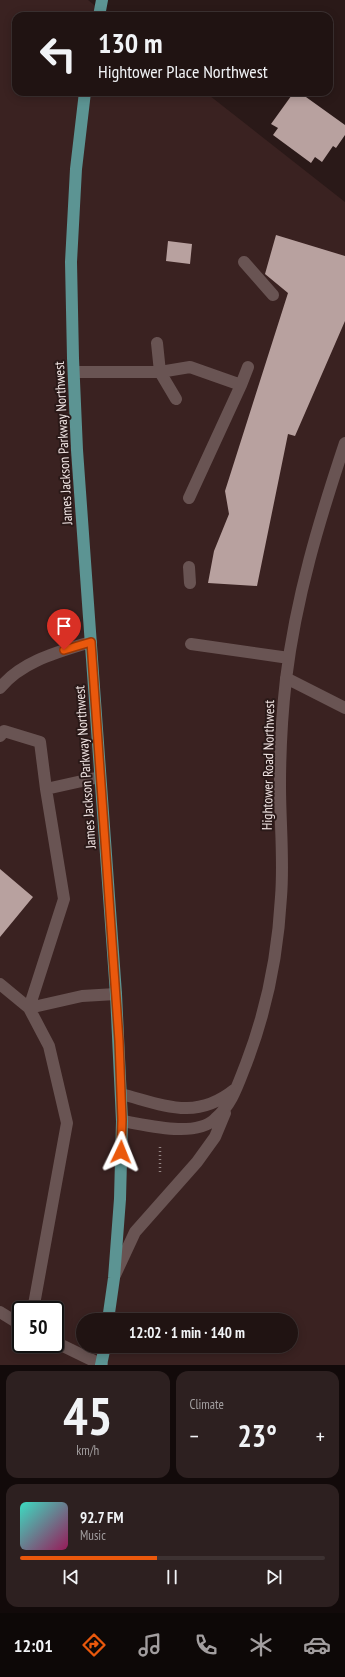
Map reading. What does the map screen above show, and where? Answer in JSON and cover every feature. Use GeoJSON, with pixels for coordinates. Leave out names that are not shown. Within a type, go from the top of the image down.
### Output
{"type":"FeatureCollection","features":[{"type":"Feature","properties":{"kind":"main road"},"geometry":{"type":"LineString","coordinates":[[100,12],[102,0]]}},
{"type":"Feature","properties":{"kind":"main road","name":"James Jackson Parkway Northwest"},"geometry":{"type":"LineString","coordinates":[[85,96],[76,169],[71,262],[74,372],[100,777],[116,994],[122,1120],[120,1199],[114,1278],[109,1313]]}},
{"type":"Feature","properties":{"kind":"main road"},"geometry":{"type":"LineString","coordinates":[[102,1365],[104,1353]]}},
{"type":"Feature","properties":{"kind":"street"},"geometry":{"type":"LineString","coordinates":[[244,262],[273,295]]}},
{"type":"Feature","properties":{"kind":"street"},"geometry":{"type":"LineString","coordinates":[[157,343],[160,372],[176,399]]}},
{"type":"Feature","properties":{"kind":"street"},"geometry":{"type":"LineString","coordinates":[[74,372],[160,372],[190,367],[242,385]]}},
{"type":"Feature","properties":{"kind":"street"},"geometry":{"type":"LineString","coordinates":[[189,498],[242,385],[248,367]]}},
{"type":"Feature","properties":{"kind":"street","name":"Hightower Road Northwest"},"geometry":{"type":"LineString","coordinates":[[122,1120],[163,1128],[195,1128],[213,1121],[228,1107],[252,1047],[265,1001],[275,949],[281,898],[281,731],[289,658],[304,578],[318,525],[345,444]]}},
{"type":"Feature","properties":{"kind":"street"},"geometry":{"type":"LineString","coordinates":[[189,568],[190,583]]}},
{"type":"Feature","properties":{"kind":"street"},"geometry":{"type":"LineString","coordinates":[[0,688],[11,675],[50,654],[91,642]]}},
{"type":"Feature","properties":{"kind":"street"},"geometry":{"type":"LineString","coordinates":[[191,644],[289,658]]}},
{"type":"Feature","properties":{"kind":"street"},"geometry":{"type":"LineString","coordinates":[[286,678],[345,708]]}},
{"type":"Feature","properties":{"kind":"street"},"geometry":{"type":"LineString","coordinates":[[0,736],[4,731],[40,742],[64,899],[29,1008]]}},
{"type":"Feature","properties":{"kind":"street"},"geometry":{"type":"LineString","coordinates":[[46,789],[100,777]]}},
{"type":"Feature","properties":{"kind":"street"},"geometry":{"type":"LineString","coordinates":[[0,984],[29,1008],[48,1046],[67,1123],[35,1301]]}},
{"type":"Feature","properties":{"kind":"street"},"geometry":{"type":"LineString","coordinates":[[29,1008],[82,996],[116,994]]}},
{"type":"Feature","properties":{"kind":"street","name":"Hightower Road Northwest"},"geometry":{"type":"LineString","coordinates":[[121,1094],[184,1109],[202,1108],[221,1101],[236,1088]]}},
{"type":"Feature","properties":{"kind":"street"},"geometry":{"type":"LineString","coordinates":[[114,1278],[135,1232],[197,1162],[215,1137],[228,1107]]}},
{"type":"Feature","properties":{"kind":"street"},"geometry":{"type":"LineString","coordinates":[[0,1312],[12,1319]]}},
{"type":"Feature","properties":{"kind":"street"},"geometry":{"type":"LineString","coordinates":[[64,1346],[102,1365]]}},
{"type":"Feature","properties":{"kind":"path"},"geometry":{"type":"LineString","coordinates":[[160,1142],[160,1180]]}},
{"type":"Feature","properties":{"kind":"shaded area"},"geometry":{"type":"Polygon","coordinates":[[[0,0],[88,0],[103,12],[12,12],[12,96],[210,96],[345,202],[345,1365],[0,1365],[0,0]]]}},
{"type":"Feature","properties":{"kind":"building"},"geometry":{"type":"Polygon","coordinates":[[[291,96],[305,96],[345,125],[345,135],[336,148],[333,146],[322,162],[315,157],[311,163],[273,135],[278,128],[271,124],[291,96]]]}},
{"type":"Feature","properties":{"kind":"building"},"geometry":{"type":"Polygon","coordinates":[[[276,235],[345,256],[345,321],[295,436],[288,434],[257,586],[208,583],[214,551],[229,514],[225,491],[288,293],[265,274],[276,235]]]}},
{"type":"Feature","properties":{"kind":"building"},"geometry":{"type":"Polygon","coordinates":[[[168,241],[192,244],[190,264],[166,261],[168,241]]]}},
{"type":"Feature","properties":{"kind":"building"},"geometry":{"type":"Polygon","coordinates":[[[0,869],[33,897],[0,937],[0,869]]]}},
{"type":"Feature","properties":{"kind":"route"},"geometry":{"type":"LineString","coordinates":[[64,650],[91,642],[119,1041],[122,1120],[121,1152]]}}]}
